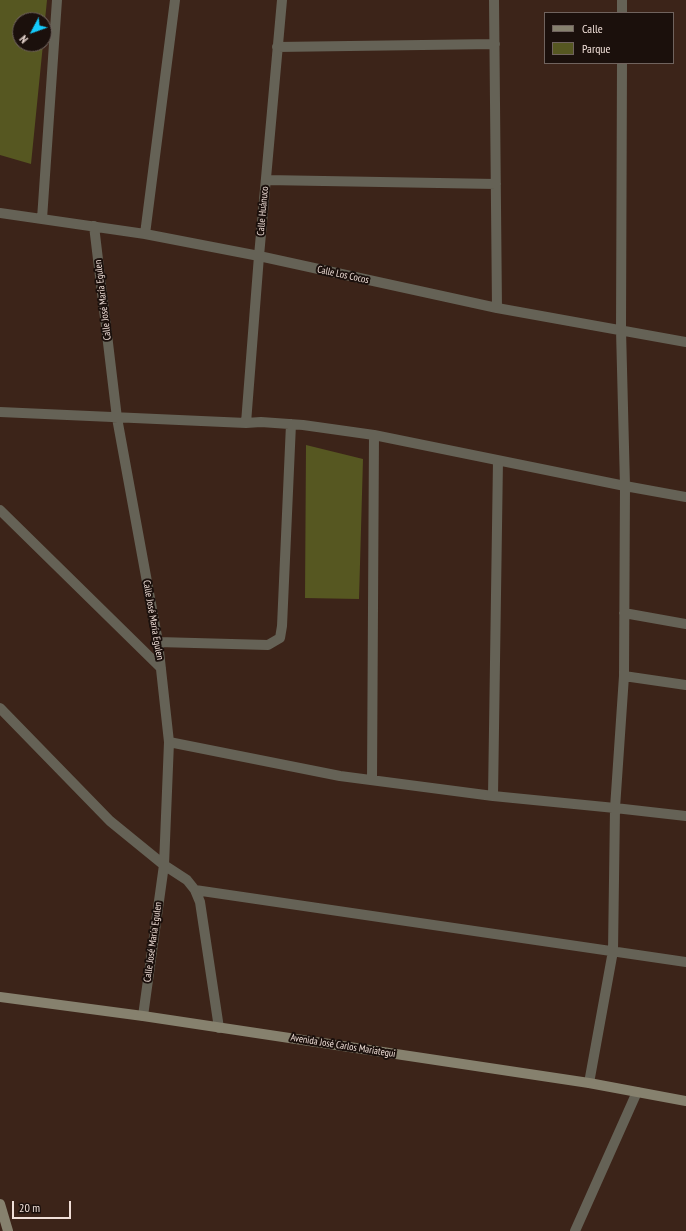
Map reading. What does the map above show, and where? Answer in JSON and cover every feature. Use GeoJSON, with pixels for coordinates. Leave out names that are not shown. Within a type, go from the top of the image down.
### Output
{"type":"FeatureCollection","features":[{"type":"Feature","properties":{"kind":"street"},"geometry":{"type":"LineString","coordinates":[[42,219],[57,0]]}},
{"type":"Feature","properties":{"kind":"street"},"geometry":{"type":"LineString","coordinates":[[145,234],[175,0]]}},
{"type":"Feature","properties":{"kind":"street","name":"Calle Huánuco"},"geometry":{"type":"LineString","coordinates":[[246,423],[259,256],[282,0]]}},
{"type":"Feature","properties":{"kind":"street"},"geometry":{"type":"LineString","coordinates":[[494,0],[497,308]]}},
{"type":"Feature","properties":{"kind":"street"},"geometry":{"type":"LineString","coordinates":[[622,0],[622,12]]}},
{"type":"Feature","properties":{"kind":"street"},"geometry":{"type":"LineString","coordinates":[[278,47],[495,44]]}},
{"type":"Feature","properties":{"kind":"street"},"geometry":{"type":"LineString","coordinates":[[589,1083],[613,951],[616,808],[624,676],[626,486],[621,330],[622,64]]}},
{"type":"Feature","properties":{"kind":"street"},"geometry":{"type":"LineString","coordinates":[[266,180],[496,184]]}},
{"type":"Feature","properties":{"kind":"street","name":"Calle Los Cocos"},"geometry":{"type":"LineString","coordinates":[[0,213],[145,234],[259,256],[497,308],[686,342]]}},
{"type":"Feature","properties":{"kind":"street","name":"Calle José María Egulen"},"geometry":{"type":"LineString","coordinates":[[94,226],[117,418],[158,642],[169,742],[164,865],[143,1016]]}},
{"type":"Feature","properties":{"kind":"street"},"geometry":{"type":"LineString","coordinates":[[0,412],[246,423],[261,422],[374,434],[686,497]]}},
{"type":"Feature","properties":{"kind":"street"},"geometry":{"type":"LineString","coordinates":[[158,642],[268,645],[280,638],[282,626],[291,424]]}},
{"type":"Feature","properties":{"kind":"street"},"geometry":{"type":"LineString","coordinates":[[372,780],[374,434]]}},
{"type":"Feature","properties":{"kind":"street"},"geometry":{"type":"LineString","coordinates":[[493,796],[498,460]]}},
{"type":"Feature","properties":{"kind":"street"},"geometry":{"type":"LineString","coordinates":[[0,510],[161,668]]}},
{"type":"Feature","properties":{"kind":"street"},"geometry":{"type":"LineString","coordinates":[[624,613],[686,624]]}},
{"type":"Feature","properties":{"kind":"street"},"geometry":{"type":"LineString","coordinates":[[624,676],[686,684]]}},
{"type":"Feature","properties":{"kind":"street"},"geometry":{"type":"LineString","coordinates":[[0,708],[110,822],[164,865],[187,880],[194,890],[200,902],[219,1028]]}},
{"type":"Feature","properties":{"kind":"street"},"geometry":{"type":"LineString","coordinates":[[169,742],[340,776],[493,796],[686,816]]}},
{"type":"Feature","properties":{"kind":"street"},"geometry":{"type":"LineString","coordinates":[[194,890],[686,962]]}},
{"type":"Feature","properties":{"kind":"street","name":"Avenida José Carlos Mariategui"},"geometry":{"type":"LineString","coordinates":[[0,997],[143,1016],[589,1083],[686,1101]]}},
{"type":"Feature","properties":{"kind":"street"},"geometry":{"type":"LineString","coordinates":[[575,1231],[637,1092]]}},
{"type":"Feature","properties":{"kind":"street"},"geometry":{"type":"LineString","coordinates":[[0,1204],[8,1231]]}},
{"type":"Feature","properties":{"kind":"green space"},"geometry":{"type":"Polygon","coordinates":[[[0,0],[47,0],[46,12],[12,12],[12,52],[42,52],[31,164],[0,155],[0,0]]]}},
{"type":"Feature","properties":{"kind":"green space"},"geometry":{"type":"Polygon","coordinates":[[[306,445],[363,459],[359,599],[305,598],[306,445]]]}}]}
